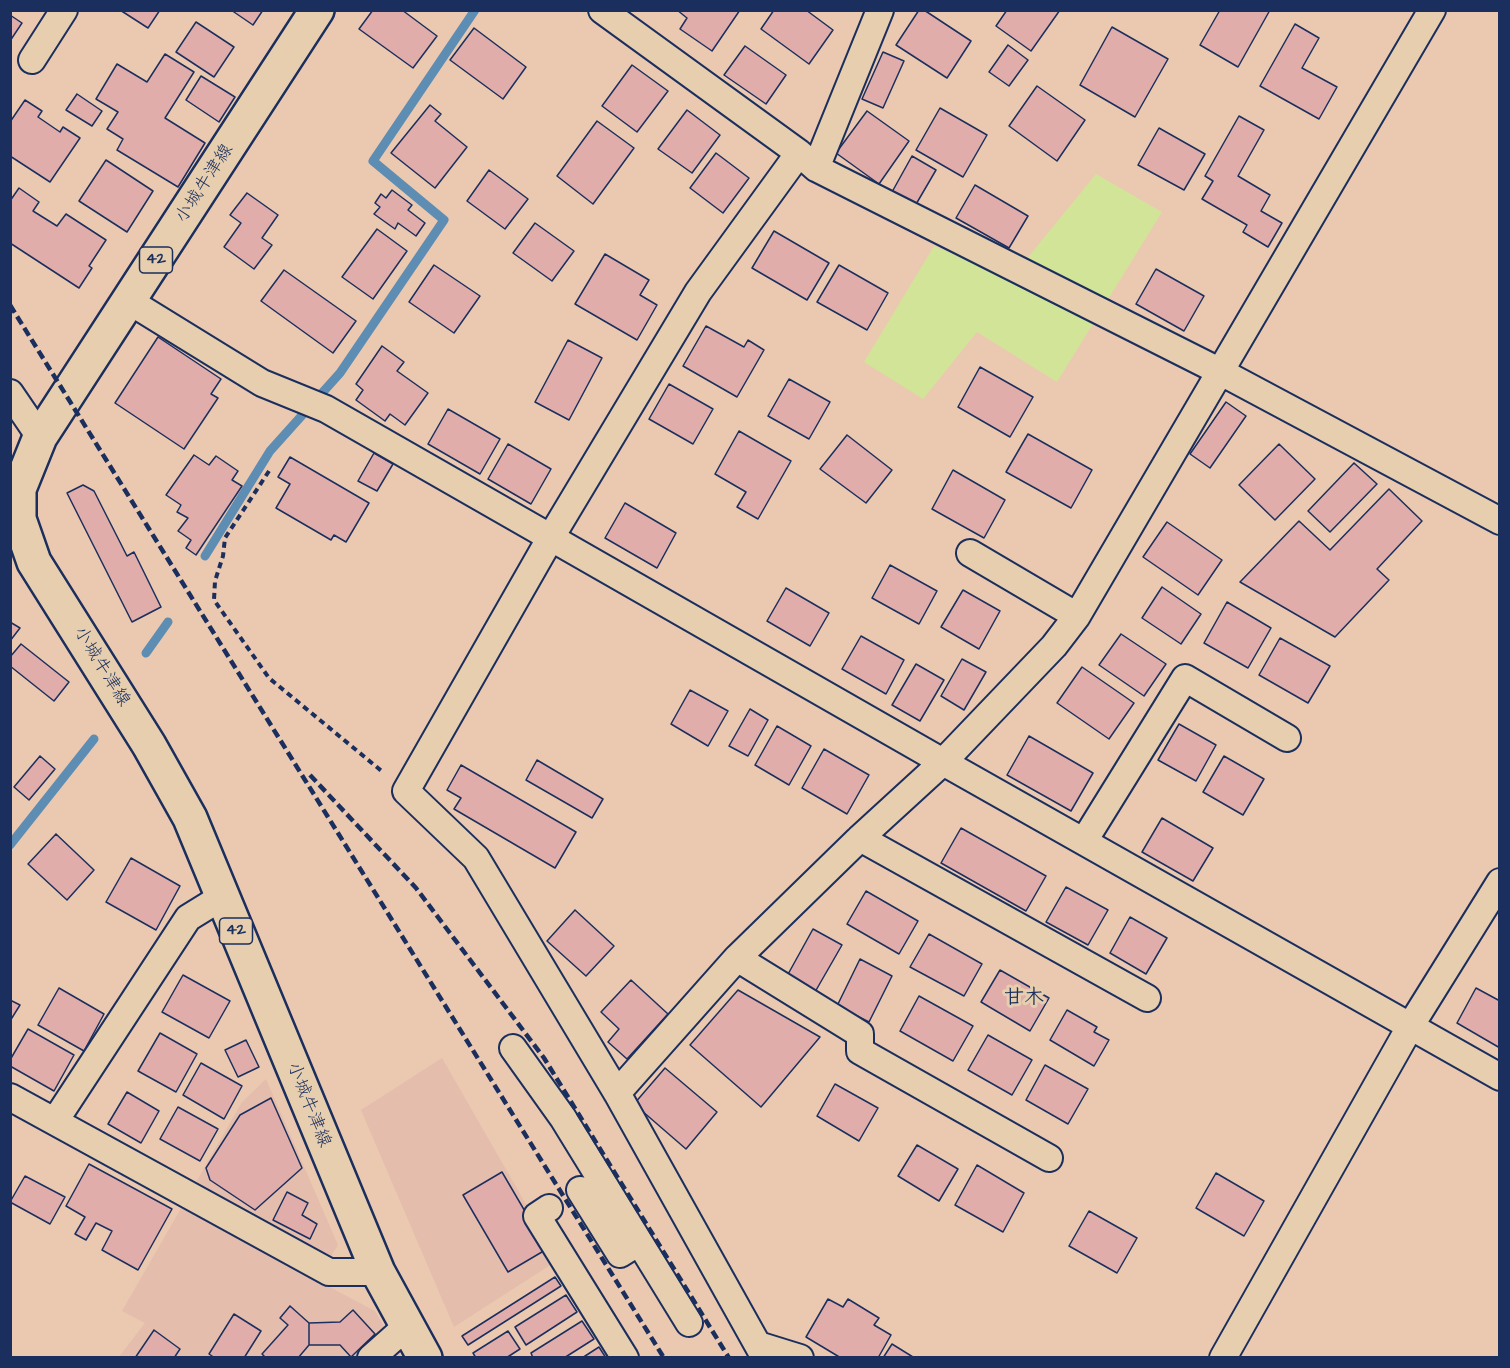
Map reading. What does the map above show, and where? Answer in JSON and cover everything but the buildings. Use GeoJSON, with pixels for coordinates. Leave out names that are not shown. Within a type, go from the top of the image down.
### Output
{"type":"FeatureCollection","features":[{"type":"Feature","properties":{"kind":"main road","name":"小城牛津線"},"geometry":{"type":"LineString","coordinates":[[317,10],[129,301],[66,393],[40,437],[19,489],[15,521],[34,562],[149,745],[190,818],[378,1272],[406,1327],[425,1358]]}},
{"type":"Feature","properties":{"kind":"street"},"geometry":{"type":"LineString","coordinates":[[32,60],[64,10]]}},
{"type":"Feature","properties":{"kind":"street"},"geometry":{"type":"LineString","coordinates":[[602,10],[807,160],[1221,372],[1500,521]]}},
{"type":"Feature","properties":{"kind":"street"},"geometry":{"type":"LineString","coordinates":[[800,1358],[762,1351],[616,1093],[476,858],[406,791],[551,537],[698,292],[807,160],[880,10]]}},
{"type":"Feature","properties":{"kind":"street"},"geometry":{"type":"LineString","coordinates":[[616,1093],[737,958],[860,838],[943,762],[1054,646],[1077,616],[1432,10]]}},
{"type":"Feature","properties":{"kind":"street"},"geometry":{"type":"LineString","coordinates":[[129,301],[262,383],[316,405],[1500,1077]]}},
{"type":"Feature","properties":{"kind":"street"},"geometry":{"type":"LineString","coordinates":[[10,393],[40,437]]}},
{"type":"Feature","properties":{"kind":"street"},"geometry":{"type":"LineString","coordinates":[[970,553],[1077,616]]}},
{"type":"Feature","properties":{"kind":"street"},"geometry":{"type":"LineString","coordinates":[[1084,841],[1185,678],[1287,738]]}},
{"type":"Feature","properties":{"kind":"street"},"geometry":{"type":"LineString","coordinates":[[860,838],[1147,998]]}},
{"type":"Feature","properties":{"kind":"street"},"geometry":{"type":"LineString","coordinates":[[1223,1358],[1411,1025],[1500,882]]}},
{"type":"Feature","properties":{"kind":"street"},"geometry":{"type":"LineString","coordinates":[[55,1121],[188,918],[222,897]]}},
{"type":"Feature","properties":{"kind":"street"},"geometry":{"type":"LineString","coordinates":[[737,958],[860,1034],[861,1052],[1049,1158]]}},
{"type":"Feature","properties":{"kind":"street"},"geometry":{"type":"LineString","coordinates":[[513,1048],[563,1118],[592,1186],[689,1323]]}},
{"type":"Feature","properties":{"kind":"street"},"geometry":{"type":"LineString","coordinates":[[10,1097],[329,1272],[378,1272]]}},
{"type":"Feature","properties":{"kind":"street"},"geometry":{"type":"LineString","coordinates":[[592,1186],[553,1214],[625,1358]]}},
{"type":"Feature","properties":{"kind":"street"},"geometry":{"type":"LineString","coordinates":[[602,1308],[642,1358]]}},
{"type":"Feature","properties":{"kind":"street"},"geometry":{"type":"LineString","coordinates":[[371,1358],[406,1327]]}},
{"type":"Feature","properties":{"kind":"path"},"geometry":{"type":"LineString","coordinates":[[269,471],[225,538],[223,556],[215,581],[214,600],[269,678],[406,791]]}},
{"type":"Feature","properties":{"kind":"shaded area"},"geometry":{"type":"Polygon","coordinates":[[[442,1058],[558,1260],[454,1327],[361,1110],[442,1058]]]}},
{"type":"Feature","properties":{"kind":"shaded area"},"geometry":{"type":"Polygon","coordinates":[[[266,1079],[338,1245],[316,1280],[375,1311],[402,1357],[118,1358],[145,1323],[122,1311],[242,1102],[266,1079]]]}},
{"type":"Feature","properties":{"kind":"green space"},"geometry":{"type":"Polygon","coordinates":[[[1096,174],[1162,212],[1057,382],[977,332],[923,399],[864,362],[934,246],[1011,278],[1096,174]]]}},
{"type":"Feature","properties":{"kind":"waterway"},"geometry":{"type":"LineString","coordinates":[[205,556],[270,451],[340,373],[444,220],[373,161],[475,10]]}},
{"type":"Feature","properties":{"kind":"waterway"},"geometry":{"type":"LineString","coordinates":[[146,653],[168,622]]}},
{"type":"Feature","properties":{"kind":"waterway"},"geometry":{"type":"LineString","coordinates":[[10,845],[94,739]]}},
{"type":"Feature","properties":{"kind":"railway"},"geometry":{"type":"LineString","coordinates":[[10,305],[664,1358]]}},
{"type":"Feature","properties":{"kind":"railway"},"geometry":{"type":"LineString","coordinates":[[310,775],[416,888],[544,1058],[729,1358]]}},
{"type":"Feature","properties":{"kind":"district","name":"甘木"},"geometry":{"type":"Point","coordinates":[1024,999]}}]}
